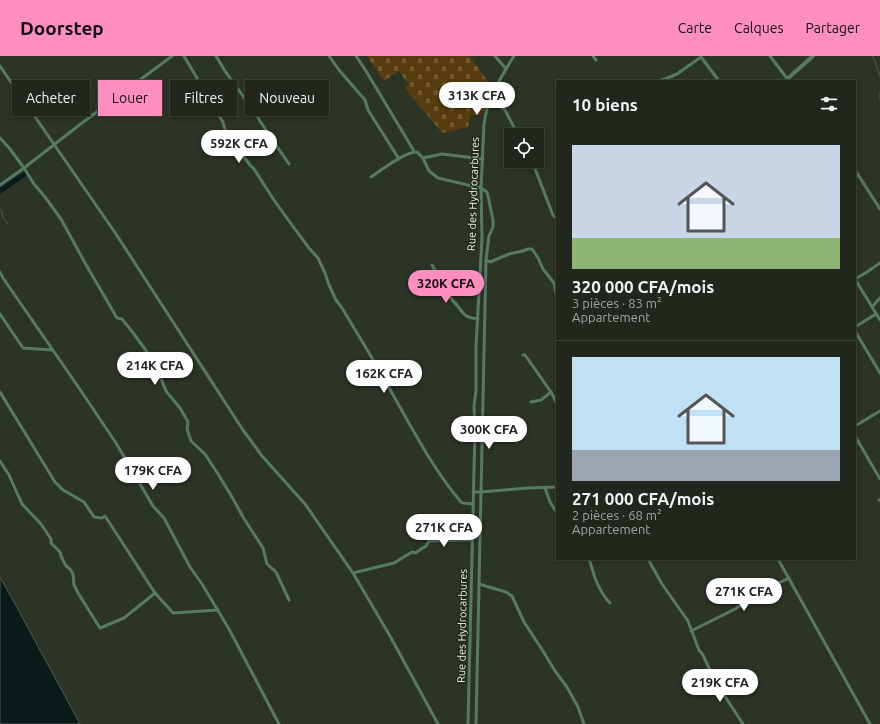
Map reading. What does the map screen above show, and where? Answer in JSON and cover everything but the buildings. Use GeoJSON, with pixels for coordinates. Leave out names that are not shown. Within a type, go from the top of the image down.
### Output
{"type":"FeatureCollection","features":[{"type":"Feature","properties":{"kind":"street"},"geometry":{"type":"LineString","coordinates":[[0,185],[172,56]]}},
{"type":"Feature","properties":{"kind":"street"},"geometry":{"type":"LineString","coordinates":[[184,56],[222,119],[225,132],[254,169],[274,200],[318,258],[336,300],[377,366],[436,469],[461,502],[473,504]]}},
{"type":"Feature","properties":{"kind":"street"},"geometry":{"type":"LineString","coordinates":[[216,56],[289,164]]}},
{"type":"Feature","properties":{"kind":"street"},"geometry":{"type":"LineString","coordinates":[[329,56],[365,100],[368,110],[399,158]]}},
{"type":"Feature","properties":{"kind":"street"},"geometry":{"type":"LineString","coordinates":[[356,56],[414,151],[423,158],[429,171],[438,178],[481,188],[487,192],[493,220],[493,227],[489,236],[486,260],[476,724]]}},
{"type":"Feature","properties":{"kind":"street"},"geometry":{"type":"LineString","coordinates":[[495,56],[506,69]]}},
{"type":"Feature","properties":{"kind":"street","name":"Rue des Hydrocarbures"},"geometry":{"type":"LineString","coordinates":[[468,724],[476,346],[482,238],[481,188],[485,115],[490,99],[514,56]]}},
{"type":"Feature","properties":{"kind":"street"},"geometry":{"type":"LineString","coordinates":[[593,56],[596,60]]}},
{"type":"Feature","properties":{"kind":"street"},"geometry":{"type":"LineString","coordinates":[[770,56],[787,80],[813,56]]}},
{"type":"Feature","properties":{"kind":"street"},"geometry":{"type":"LineString","coordinates":[[662,80],[677,74],[701,57],[718,80]]}},
{"type":"Feature","properties":{"kind":"street"},"geometry":{"type":"LineString","coordinates":[[0,66],[116,234],[243,430],[262,456],[305,504],[353,573],[390,636],[438,724]]}},
{"type":"Feature","properties":{"kind":"street"},"geometry":{"type":"LineString","coordinates":[[490,99],[505,110],[514,128]]}},
{"type":"Feature","properties":{"kind":"street"},"geometry":{"type":"LineString","coordinates":[[0,138],[10,149],[34,184],[61,219],[84,263],[117,318],[122,319],[147,352],[166,391],[180,408],[188,422],[187,429],[191,441],[205,454],[218,474],[263,548],[268,564],[276,572],[289,600]]}},
{"type":"Feature","properties":{"kind":"street"},"geometry":{"type":"LineString","coordinates":[[371,177],[399,158],[414,151]]}},
{"type":"Feature","properties":{"kind":"street"},"geometry":{"type":"LineString","coordinates":[[423,158],[442,154],[483,159]]}},
{"type":"Feature","properties":{"kind":"street"},"geometry":{"type":"LineString","coordinates":[[535,168],[556,218]]}},
{"type":"Feature","properties":{"kind":"street"},"geometry":{"type":"LineString","coordinates":[[856,172],[880,209]]}},
{"type":"Feature","properties":{"kind":"street"},"geometry":{"type":"LineString","coordinates":[[486,260],[490,262],[509,254],[532,249],[543,269],[554,283],[556,294]]}},
{"type":"Feature","properties":{"kind":"street"},"geometry":{"type":"LineString","coordinates":[[856,278],[880,263]]}},
{"type":"Feature","properties":{"kind":"street"},"geometry":{"type":"LineString","coordinates":[[432,264],[452,300],[464,314],[470,318],[478,319]]}},
{"type":"Feature","properties":{"kind":"street"},"geometry":{"type":"LineString","coordinates":[[0,272],[116,443],[154,506],[164,518],[190,567],[229,629],[280,724]]}},
{"type":"Feature","properties":{"kind":"street"},"geometry":{"type":"LineString","coordinates":[[856,281],[880,320]]}},
{"type":"Feature","properties":{"kind":"street"},"geometry":{"type":"LineString","coordinates":[[872,307],[880,298]]}},
{"type":"Feature","properties":{"kind":"street"},"geometry":{"type":"LineString","coordinates":[[0,314],[24,348],[52,350]]}},
{"type":"Feature","properties":{"kind":"street"},"geometry":{"type":"LineString","coordinates":[[856,326],[876,314]]}},
{"type":"Feature","properties":{"kind":"street"},"geometry":{"type":"LineString","coordinates":[[856,333],[880,374]]}},
{"type":"Feature","properties":{"kind":"street"},"geometry":{"type":"LineString","coordinates":[[476,346],[484,347]]}},
{"type":"Feature","properties":{"kind":"street"},"geometry":{"type":"LineString","coordinates":[[523,355],[525,355],[551,392],[556,402]]}},
{"type":"Feature","properties":{"kind":"street"},"geometry":{"type":"LineString","coordinates":[[0,392],[55,482],[63,490],[84,502],[94,517],[102,518],[105,516],[155,593],[174,613],[218,610]]}},
{"type":"Feature","properties":{"kind":"street"},"geometry":{"type":"LineString","coordinates":[[531,402],[541,400],[551,392]]}},
{"type":"Feature","properties":{"kind":"street"},"geometry":{"type":"LineString","coordinates":[[856,425],[880,411]]}},
{"type":"Feature","properties":{"kind":"street"},"geometry":{"type":"LineString","coordinates":[[856,438],[880,479]]}},
{"type":"Feature","properties":{"kind":"street"},"geometry":{"type":"LineString","coordinates":[[0,461],[9,475],[22,504],[41,524],[52,543],[60,552],[66,566],[73,574],[74,585],[78,593],[100,628],[124,618],[155,593]]}},
{"type":"Feature","properties":{"kind":"street"},"geometry":{"type":"LineString","coordinates":[[473,492],[556,487]]}},
{"type":"Feature","properties":{"kind":"street"},"geometry":{"type":"LineString","coordinates":[[545,488],[550,502],[556,511]]}},
{"type":"Feature","properties":{"kind":"street"},"geometry":{"type":"LineString","coordinates":[[353,573],[395,563],[412,552],[416,552],[426,546],[429,541],[472,540]]}},
{"type":"Feature","properties":{"kind":"street"},"geometry":{"type":"LineString","coordinates":[[590,560],[592,565],[592,571],[605,597],[610,603]]}},
{"type":"Feature","properties":{"kind":"street"},"geometry":{"type":"LineString","coordinates":[[649,560],[662,584],[688,621],[699,650],[703,655],[715,681],[743,724]]}},
{"type":"Feature","properties":{"kind":"street"},"geometry":{"type":"LineString","coordinates":[[779,560],[870,724]]}},
{"type":"Feature","properties":{"kind":"street"},"geometry":{"type":"LineString","coordinates":[[691,631],[735,609],[762,591],[789,578]]}},
{"type":"Feature","properties":{"kind":"street"},"geometry":{"type":"LineString","coordinates":[[479,584],[506,592],[512,596],[524,622],[567,687],[578,707],[584,724]]}},
{"type":"Feature","properties":{"kind":"green space"},"geometry":{"type":"Polygon","coordinates":[[[367,56],[470,56],[493,89],[482,115],[470,115],[468,127],[442,133],[405,88],[409,85],[399,71],[384,81],[367,56]]]}},
{"type":"Feature","properties":{"kind":"shaded area"},"geometry":{"type":"Polygon","coordinates":[[[0,577],[14,602],[80,724],[0,724],[0,577]]]}},
{"type":"Feature","properties":{"kind":"waterway"},"geometry":{"type":"LineString","coordinates":[[873,56],[880,76]]}},
{"type":"Feature","properties":{"kind":"waterway"},"geometry":{"type":"LineString","coordinates":[[880,91],[880,100]]}},
{"type":"Feature","properties":{"kind":"waterway"},"geometry":{"type":"LineString","coordinates":[[0,191],[25,174]]}},
{"type":"Feature","properties":{"kind":"waterway"},"geometry":{"type":"LineString","coordinates":[[0,209],[3,218],[8,224]]}}]}
